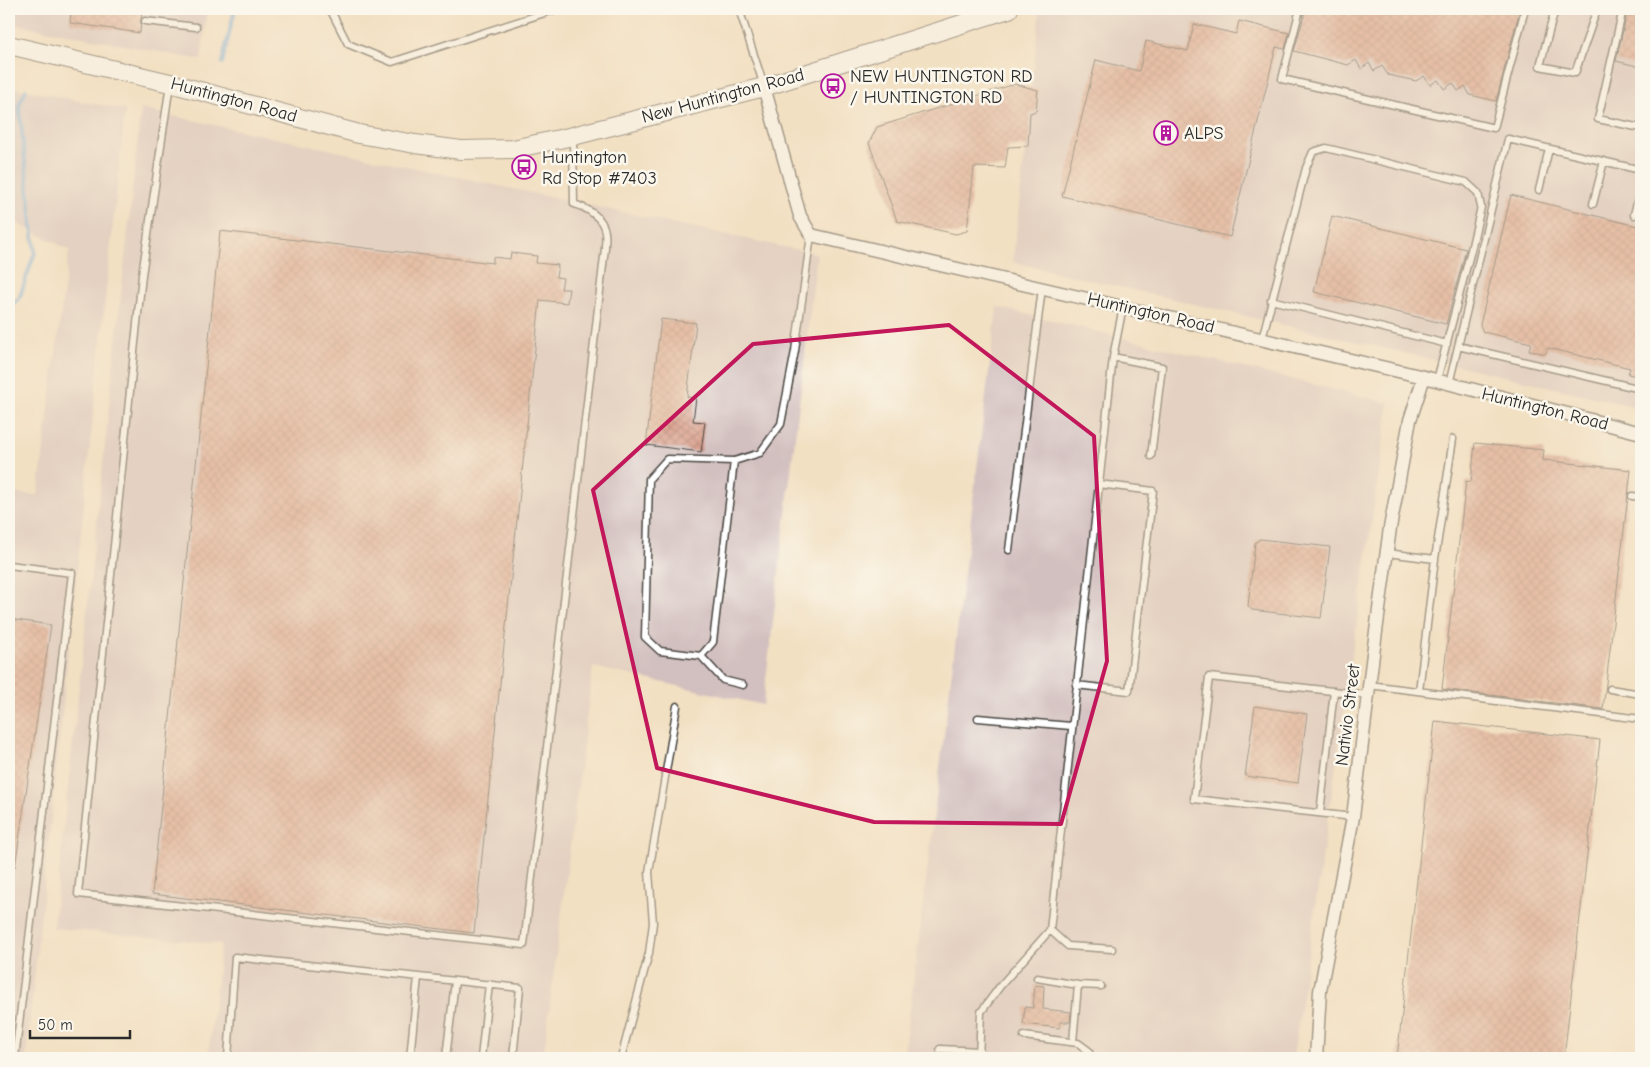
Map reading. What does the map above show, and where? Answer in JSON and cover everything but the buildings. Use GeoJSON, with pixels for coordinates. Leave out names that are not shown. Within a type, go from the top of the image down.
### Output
{"type":"FeatureCollection","features":[{"type":"Feature","properties":{"kind":"street","name":"New Huntington Road"},"geometry":{"type":"LineString","coordinates":[[461,150],[513,149],[573,136],[764,87],[1009,9]]}},
{"type":"Feature","properties":{"kind":"street","name":"Huntington Road"},"geometry":{"type":"LineString","coordinates":[[9,45],[170,83],[360,134],[461,150]]}},
{"type":"Feature","properties":{"kind":"street"},"geometry":{"type":"LineString","coordinates":[[764,87],[800,216],[811,234]]}},
{"type":"Feature","properties":{"kind":"street","name":"Huntington Road"},"geometry":{"type":"LineString","coordinates":[[811,234],[1424,377],[1641,433]]}},
{"type":"Feature","properties":{"kind":"street","name":"Nativio Street"},"geometry":{"type":"LineString","coordinates":[[1316,1058],[1320,992],[1353,816],[1387,553],[1410,420],[1424,377]]}},
{"type":"Feature","properties":{"kind":"lane"},"geometry":{"type":"LineString","coordinates":[[330,9],[348,44],[392,62],[557,9]]}},
{"type":"Feature","properties":{"kind":"lane"},"geometry":{"type":"LineString","coordinates":[[738,9],[764,87]]}},
{"type":"Feature","properties":{"kind":"lane"},"geometry":{"type":"LineString","coordinates":[[1300,9],[1282,79],[1494,128],[1525,9]]}},
{"type":"Feature","properties":{"kind":"lane"},"geometry":{"type":"LineString","coordinates":[[1555,9],[1540,66],[1575,74],[1597,9]]}},
{"type":"Feature","properties":{"kind":"lane"},"geometry":{"type":"LineString","coordinates":[[1623,9],[1598,119],[1641,128]]}},
{"type":"Feature","properties":{"kind":"lane"},"geometry":{"type":"LineString","coordinates":[[145,21],[196,27]]}},
{"type":"Feature","properties":{"kind":"lane"},"geometry":{"type":"LineString","coordinates":[[170,83],[142,275],[78,894],[524,945],[605,248],[605,232],[600,221],[587,208],[574,204],[573,136]]}},
{"type":"Feature","properties":{"kind":"lane"},"geometry":{"type":"LineString","coordinates":[[1443,382],[1458,346],[1508,139],[1641,170]]}},
{"type":"Feature","properties":{"kind":"lane"},"geometry":{"type":"LineString","coordinates":[[1262,339],[1306,168],[1313,152],[1326,148],[1466,182],[1478,193],[1481,207],[1447,344],[1443,382]]}},
{"type":"Feature","properties":{"kind":"lane"},"geometry":{"type":"LineString","coordinates":[[1539,190],[1549,149]]}},
{"type":"Feature","properties":{"kind":"lane"},"geometry":{"type":"LineString","coordinates":[[1593,204],[1604,161]]}},
{"type":"Feature","properties":{"kind":"lane"},"geometry":{"type":"LineString","coordinates":[[1634,215],[1641,185]]}},
{"type":"Feature","properties":{"kind":"lane"},"geometry":{"type":"LineString","coordinates":[[743,685],[723,680],[701,656],[660,652],[646,637],[650,479],[667,459],[734,461],[760,453],[780,424],[795,351],[811,234]]}},
{"type":"Feature","properties":{"kind":"lane"},"geometry":{"type":"LineString","coordinates":[[1009,550],[1042,288]]}},
{"type":"Feature","properties":{"kind":"lane"},"geometry":{"type":"LineString","coordinates":[[1271,300],[1447,344]]}},
{"type":"Feature","properties":{"kind":"lane"},"geometry":{"type":"LineString","coordinates":[[940,1050],[980,1055],[982,1012],[1001,985],[1050,930],[1099,484],[1114,357],[1123,307]]}},
{"type":"Feature","properties":{"kind":"lane"},"geometry":{"type":"LineString","coordinates":[[1458,346],[1641,388]]}},
{"type":"Feature","properties":{"kind":"lane"},"geometry":{"type":"LineString","coordinates":[[1114,357],[1162,366],[1151,456]]}},
{"type":"Feature","properties":{"kind":"lane"},"geometry":{"type":"LineString","coordinates":[[1419,692],[1435,559],[1453,439]]}},
{"type":"Feature","properties":{"kind":"lane"},"geometry":{"type":"LineString","coordinates":[[701,656],[713,642],[734,461]]}},
{"type":"Feature","properties":{"kind":"lane"},"geometry":{"type":"LineString","coordinates":[[1076,685],[1129,691],[1152,500],[1152,490],[1099,484]]}},
{"type":"Feature","properties":{"kind":"lane"},"geometry":{"type":"LineString","coordinates":[[1632,496],[1641,497]]}},
{"type":"Feature","properties":{"kind":"lane"},"geometry":{"type":"LineString","coordinates":[[1387,553],[1435,559]]}},
{"type":"Feature","properties":{"kind":"lane"},"geometry":{"type":"LineString","coordinates":[[9,565],[72,572],[15,1058]]}},
{"type":"Feature","properties":{"kind":"lane"},"geometry":{"type":"LineString","coordinates":[[1353,816],[1194,799],[1209,678],[1334,691],[1419,692],[1641,719]]}},
{"type":"Feature","properties":{"kind":"lane"},"geometry":{"type":"LineString","coordinates":[[1610,689],[1641,694]]}},
{"type":"Feature","properties":{"kind":"lane"},"geometry":{"type":"LineString","coordinates":[[1320,813],[1334,691]]}},
{"type":"Feature","properties":{"kind":"lane"},"geometry":{"type":"LineString","coordinates":[[621,1058],[649,953],[653,923],[649,872],[678,706]]}},
{"type":"Feature","properties":{"kind":"lane"},"geometry":{"type":"LineString","coordinates":[[978,718],[1071,726]]}},
{"type":"Feature","properties":{"kind":"lane"},"geometry":{"type":"LineString","coordinates":[[1050,930],[1068,946],[1112,949]]}},
{"type":"Feature","properties":{"kind":"lane"},"geometry":{"type":"LineString","coordinates":[[228,1058],[235,957],[520,988],[513,1058]]}},
{"type":"Feature","properties":{"kind":"lane"},"geometry":{"type":"LineString","coordinates":[[410,1058],[418,976]]}},
{"type":"Feature","properties":{"kind":"lane"},"geometry":{"type":"LineString","coordinates":[[1037,978],[1078,985],[1101,986]]}},
{"type":"Feature","properties":{"kind":"lane"},"geometry":{"type":"LineString","coordinates":[[446,1058],[455,980]]}},
{"type":"Feature","properties":{"kind":"lane"},"geometry":{"type":"LineString","coordinates":[[481,1058],[489,984]]}},
{"type":"Feature","properties":{"kind":"lane"},"geometry":{"type":"LineString","coordinates":[[1073,1042],[1078,985]]}},
{"type":"Feature","properties":{"kind":"lane"},"geometry":{"type":"LineString","coordinates":[[1024,1036],[1078,1043],[1089,1051],[1089,1058]]}},
{"type":"Feature","properties":{"kind":"highlighted area"},"geometry":{"type":"Polygon","coordinates":[[[949,325],[1094,436],[1107,661],[1061,824],[874,822],[657,768],[593,490],[753,344],[949,325]]]}},
{"type":"Feature","properties":{"kind":"shaded area"},"geometry":{"type":"Polygon","coordinates":[[[9,9],[207,9],[201,60],[9,23],[9,9]]]}},
{"type":"Feature","properties":{"kind":"shaded area"},"geometry":{"type":"Polygon","coordinates":[[[1040,9],[1641,9],[1641,408],[1013,262],[1040,9]]]}},
{"type":"Feature","properties":{"kind":"shaded area"},"geometry":{"type":"Polygon","coordinates":[[[9,87],[125,110],[26,1058],[9,1058],[9,493],[38,495],[69,250],[9,219],[9,87]]]}},
{"type":"Feature","properties":{"kind":"shaded area"},"geometry":{"type":"Polygon","coordinates":[[[141,109],[817,254],[763,705],[593,667],[543,1058],[208,1058],[221,944],[53,928],[141,109]]]}},
{"type":"Feature","properties":{"kind":"shaded area"},"geometry":{"type":"Polygon","coordinates":[[[997,307],[1389,403],[1293,1058],[904,1058],[997,307]]]}},
{"type":"Feature","properties":{"kind":"waterway"},"geometry":{"type":"LineString","coordinates":[[222,63],[235,9]]}},
{"type":"Feature","properties":{"kind":"waterway"},"geometry":{"type":"LineString","coordinates":[[9,307],[19,299],[35,252],[19,105],[26,90]]}},
{"type":"Feature","properties":{"kind":"place","name":"NEW HUNTINGTON RD / HUNTINGTON RD"},"geometry":{"type":"Point","coordinates":[833,86]}},
{"type":"Feature","properties":{"kind":"place","name":"ALPS"},"geometry":{"type":"Point","coordinates":[1166,133]}},
{"type":"Feature","properties":{"kind":"place","name":"Huntington Rd Stop #7403"},"geometry":{"type":"Point","coordinates":[524,167]}}]}
